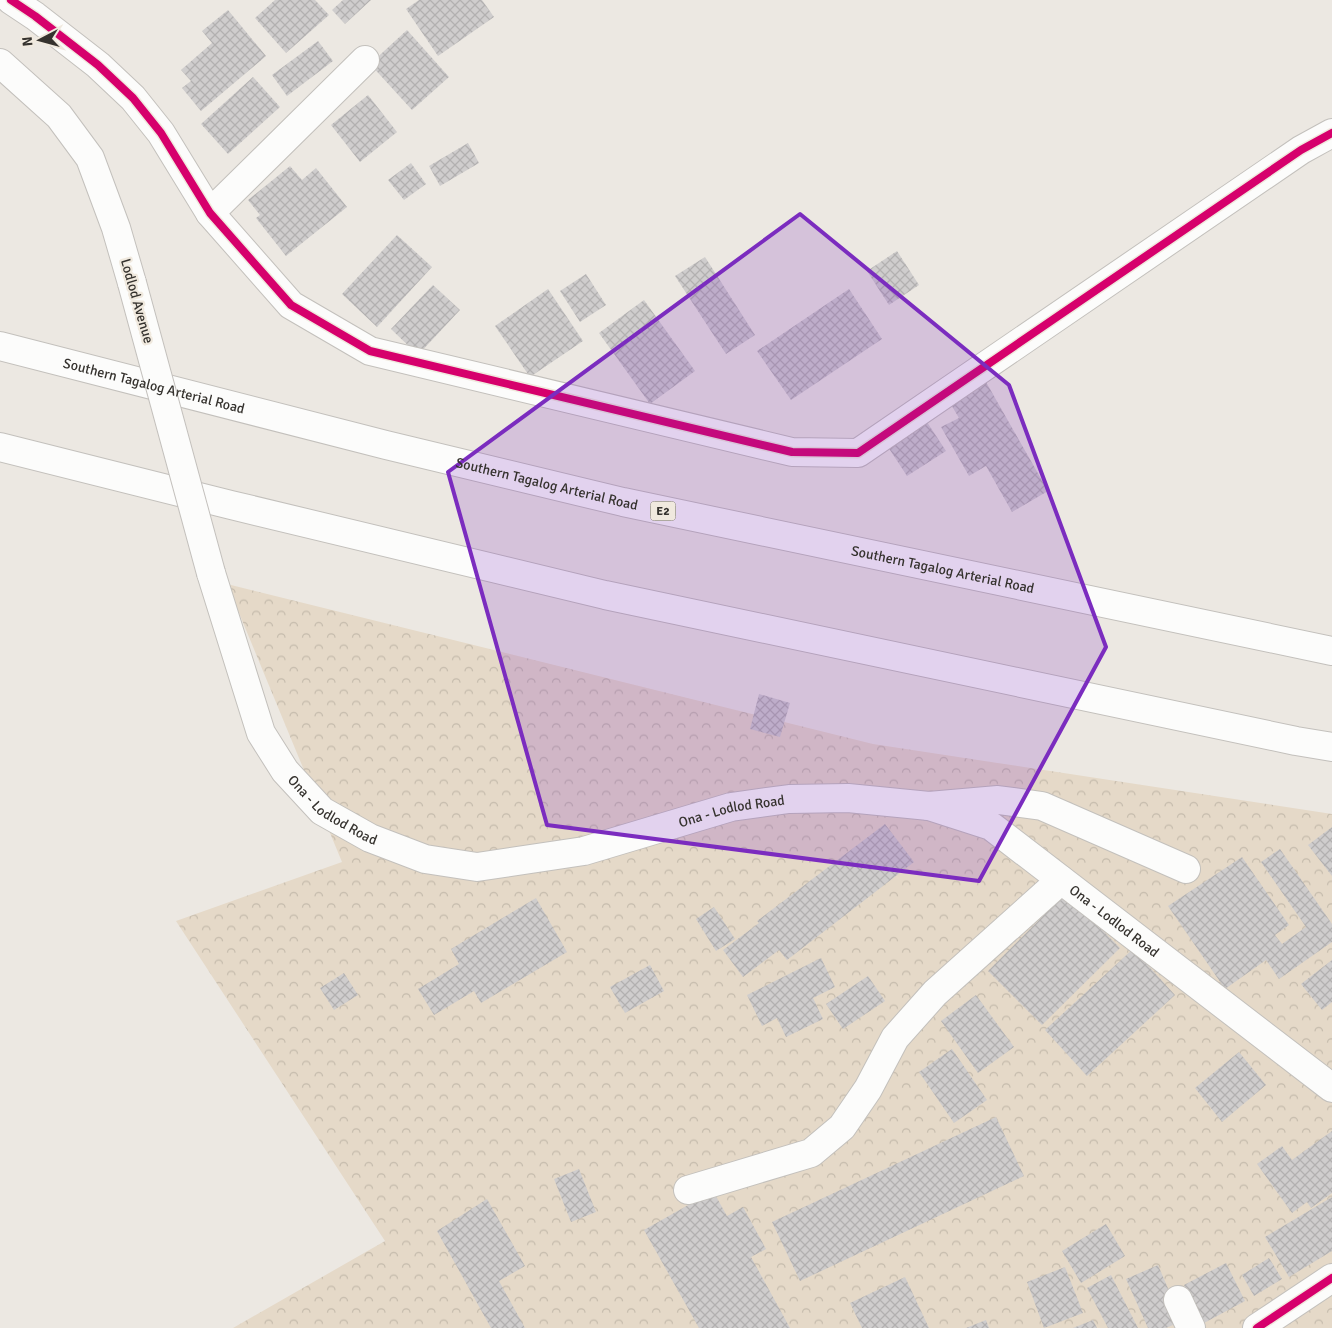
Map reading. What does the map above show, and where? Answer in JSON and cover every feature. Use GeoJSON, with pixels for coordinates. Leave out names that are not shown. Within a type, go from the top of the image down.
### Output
{"type":"FeatureCollection","features":[{"type":"Feature","properties":{"kind":"main road"},"geometry":{"type":"LineString","coordinates":[[11,0],[35,16],[98,65],[133,98],[160,132],[210,213],[291,305],[370,351],[792,452],[858,453],[1301,150],[1332,133]]}},
{"type":"Feature","properties":{"kind":"main road"},"geometry":{"type":"LineString","coordinates":[[210,213],[365,60]]}},
{"type":"Feature","properties":{"kind":"main road","name":"Lodlod Avenue"},"geometry":{"type":"LineString","coordinates":[[0,63],[59,116],[90,158],[116,228],[211,573]]}},
{"type":"Feature","properties":{"kind":"main road","name":"Southern Tagalog Arterial Road"},"geometry":{"type":"LineString","coordinates":[[0,346],[386,445],[623,502],[1332,651]]}},
{"type":"Feature","properties":{"kind":"main road"},"geometry":{"type":"LineString","coordinates":[[0,447],[605,595],[1287,739],[1332,746]]}},
{"type":"Feature","properties":{"kind":"main road","name":"Ona - Lodlod Road"},"geometry":{"type":"LineString","coordinates":[[211,573],[261,733],[285,771],[322,811],[370,838],[425,859],[477,867],[584,851],[731,807],[788,799],[848,798],[928,806],[991,826],[1332,1088]]}},
{"type":"Feature","properties":{"kind":"main road"},"geometry":{"type":"LineString","coordinates":[[928,806],[998,800],[1042,806],[1186,869]]}},
{"type":"Feature","properties":{"kind":"main road"},"geometry":{"type":"LineString","coordinates":[[688,1190],[811,1153],[842,1127],[868,1089],[895,1038],[935,993],[1061,880]]}},
{"type":"Feature","properties":{"kind":"main road"},"geometry":{"type":"LineString","coordinates":[[1257,1328],[1332,1278]]}},
{"type":"Feature","properties":{"kind":"main road"},"geometry":{"type":"LineString","coordinates":[[1178,1300],[1191,1328]]}},
{"type":"Feature","properties":{"kind":"highlighted area"},"geometry":{"type":"Polygon","coordinates":[[[800,214],[1009,385],[1106,647],[979,881],[547,825],[448,472],[800,214]]]}},
{"type":"Feature","properties":{"kind":"green space"},"geometry":{"type":"Polygon","coordinates":[[[227,584],[873,744],[1332,814],[1332,1328],[233,1328],[385,1241],[176,921],[342,862],[227,584]]]}},
{"type":"Feature","properties":{"kind":"building"},"geometry":{"type":"Polygon","coordinates":[[[275,0],[315,0],[329,15],[286,53],[255,18],[275,0]]]}},
{"type":"Feature","properties":{"kind":"building"},"geometry":{"type":"Polygon","coordinates":[[[343,0],[371,0],[345,24],[332,10],[343,0]]]}},
{"type":"Feature","properties":{"kind":"building"},"geometry":{"type":"Polygon","coordinates":[[[419,0],[482,0],[494,17],[438,56],[406,9],[419,0]]]}},
{"type":"Feature","properties":{"kind":"building"},"geometry":{"type":"Polygon","coordinates":[[[228,10],[266,56],[201,111],[182,88],[191,81],[181,70],[212,43],[202,31],[228,10]]]}},
{"type":"Feature","properties":{"kind":"building"},"geometry":{"type":"Polygon","coordinates":[[[407,30],[449,77],[412,110],[370,64],[407,30]]]}},
{"type":"Feature","properties":{"kind":"building"},"geometry":{"type":"Polygon","coordinates":[[[318,41],[333,61],[287,96],[272,75],[318,41]]]}},
{"type":"Feature","properties":{"kind":"building"},"geometry":{"type":"Polygon","coordinates":[[[253,77],[280,107],[228,154],[201,124],[253,77]]]}},
{"type":"Feature","properties":{"kind":"building"},"geometry":{"type":"Polygon","coordinates":[[[368,95],[397,132],[360,162],[331,125],[368,95]]]}},
{"type":"Feature","properties":{"kind":"building"},"geometry":{"type":"Polygon","coordinates":[[[468,143],[479,163],[440,186],[429,166],[468,143]]]}},
{"type":"Feature","properties":{"kind":"building"},"geometry":{"type":"Polygon","coordinates":[[[411,163],[426,184],[404,200],[388,180],[411,163]]]}},
{"type":"Feature","properties":{"kind":"building"},"geometry":{"type":"Polygon","coordinates":[[[290,166],[302,180],[316,168],[347,207],[286,256],[256,218],[260,215],[248,200],[290,166]]]}},
{"type":"Feature","properties":{"kind":"building"},"geometry":{"type":"Polygon","coordinates":[[[397,235],[432,267],[377,327],[342,294],[397,235]]]}},
{"type":"Feature","properties":{"kind":"building"},"geometry":{"type":"Polygon","coordinates":[[[897,251],[919,285],[889,305],[867,271],[897,251]]]}},
{"type":"Feature","properties":{"kind":"building"},"geometry":{"type":"Polygon","coordinates":[[[705,257],[755,335],[726,354],[675,276],[705,257]]]}},
{"type":"Feature","properties":{"kind":"building"},"geometry":{"type":"Polygon","coordinates":[[[586,274],[606,305],[580,322],[560,291],[586,274]]]}},
{"type":"Feature","properties":{"kind":"building"},"geometry":{"type":"Polygon","coordinates":[[[433,285],[460,310],[418,355],[391,329],[433,285]]]}},
{"type":"Feature","properties":{"kind":"building"},"geometry":{"type":"Polygon","coordinates":[[[548,289],[583,341],[530,377],[495,326],[548,289]]]}},
{"type":"Feature","properties":{"kind":"building"},"geometry":{"type":"Polygon","coordinates":[[[849,289],[882,339],[791,400],[757,351],[849,289]]]}},
{"type":"Feature","properties":{"kind":"building"},"geometry":{"type":"Polygon","coordinates":[[[644,300],[695,371],[650,404],[599,333],[644,300]]]}},
{"type":"Feature","properties":{"kind":"building"},"geometry":{"type":"Polygon","coordinates":[[[986,382],[1048,491],[1012,512],[986,466],[969,476],[941,427],[959,418],[950,403],[986,382]]]}},
{"type":"Feature","properties":{"kind":"building"},"geometry":{"type":"Polygon","coordinates":[[[925,419],[946,451],[907,476],[886,444],[925,419]]]}},
{"type":"Feature","properties":{"kind":"building"},"geometry":{"type":"Polygon","coordinates":[[[759,694],[790,703],[780,737],[750,729],[759,694]]]}},
{"type":"Feature","properties":{"kind":"building"},"geometry":{"type":"Polygon","coordinates":[[[885,824],[914,862],[787,960],[779,950],[743,977],[723,950],[759,923],[757,921],[885,824]]]}},
{"type":"Feature","properties":{"kind":"building"},"geometry":{"type":"Polygon","coordinates":[[[1332,827],[1332,876],[1308,845],[1332,827]]]}},
{"type":"Feature","properties":{"kind":"building"},"geometry":{"type":"Polygon","coordinates":[[[1280,849],[1332,924],[1332,942],[1279,979],[1266,960],[1225,989],[1168,906],[1242,857],[1289,925],[1275,935],[1282,944],[1306,927],[1261,862],[1280,849]]]}},
{"type":"Feature","properties":{"kind":"building"},"geometry":{"type":"Polygon","coordinates":[[[1066,893],[1120,948],[1042,1025],[988,971],[1066,893]]]}},
{"type":"Feature","properties":{"kind":"building"},"geometry":{"type":"Polygon","coordinates":[[[536,898],[567,952],[481,1003],[474,991],[434,1015],[418,989],[459,964],[451,949],[536,898]]]}},
{"type":"Feature","properties":{"kind":"building"},"geometry":{"type":"Polygon","coordinates":[[[714,907],[735,939],[716,951],[696,919],[714,907]]]}},
{"type":"Feature","properties":{"kind":"building"},"geometry":{"type":"Polygon","coordinates":[[[1133,949],[1175,995],[1087,1076],[1045,1030],[1133,949]]]}},
{"type":"Feature","properties":{"kind":"building"},"geometry":{"type":"Polygon","coordinates":[[[821,958],[835,987],[813,998],[823,1019],[786,1037],[777,1018],[762,1026],[747,995],[821,958]]]}},
{"type":"Feature","properties":{"kind":"building"},"geometry":{"type":"Polygon","coordinates":[[[1332,960],[1332,1002],[1322,1010],[1301,984],[1332,960]]]}},
{"type":"Feature","properties":{"kind":"building"},"geometry":{"type":"Polygon","coordinates":[[[650,965],[664,991],[625,1013],[610,987],[650,965]]]}},
{"type":"Feature","properties":{"kind":"building"},"geometry":{"type":"Polygon","coordinates":[[[344,973],[358,995],[334,1010],[320,988],[344,973]]]}},
{"type":"Feature","properties":{"kind":"building"},"geometry":{"type":"Polygon","coordinates":[[[868,976],[885,1001],[843,1029],[826,1004],[868,976]]]}},
{"type":"Feature","properties":{"kind":"building"},"geometry":{"type":"Polygon","coordinates":[[[976,995],[1014,1047],[978,1073],[941,1021],[976,995]]]}},
{"type":"Feature","properties":{"kind":"building"},"geometry":{"type":"Polygon","coordinates":[[[952,1049],[987,1100],[954,1123],[919,1072],[952,1049]]]}},
{"type":"Feature","properties":{"kind":"building"},"geometry":{"type":"Polygon","coordinates":[[[1239,1052],[1266,1085],[1222,1122],[1195,1088],[1239,1052]]]}},
{"type":"Feature","properties":{"kind":"building"},"geometry":{"type":"Polygon","coordinates":[[[996,1117],[1024,1176],[800,1281],[772,1222],[996,1117]]]}},
{"type":"Feature","properties":{"kind":"building"},"geometry":{"type":"Polygon","coordinates":[[[1332,1131],[1332,1193],[1311,1208],[1307,1202],[1292,1213],[1257,1164],[1282,1146],[1292,1160],[1332,1131]]]}},
{"type":"Feature","properties":{"kind":"building"},"geometry":{"type":"Polygon","coordinates":[[[579,1169],[596,1212],[571,1222],[554,1179],[579,1169]]]}},
{"type":"Feature","properties":{"kind":"building"},"geometry":{"type":"Polygon","coordinates":[[[713,1191],[727,1216],[743,1207],[766,1249],[751,1257],[790,1328],[699,1328],[644,1230],[713,1191]]]}},
{"type":"Feature","properties":{"kind":"building"},"geometry":{"type":"Polygon","coordinates":[[[1332,1197],[1332,1251],[1289,1277],[1265,1237],[1332,1197]]]}},
{"type":"Feature","properties":{"kind":"building"},"geometry":{"type":"Polygon","coordinates":[[[487,1199],[525,1266],[499,1281],[525,1328],[491,1328],[437,1231],[487,1199]]]}},
{"type":"Feature","properties":{"kind":"building"},"geometry":{"type":"Polygon","coordinates":[[[1106,1224],[1125,1256],[1081,1283],[1062,1251],[1106,1224]]]}},
{"type":"Feature","properties":{"kind":"building"},"geometry":{"type":"Polygon","coordinates":[[[1269,1258],[1282,1279],[1254,1296],[1242,1275],[1269,1258]]]}},
{"type":"Feature","properties":{"kind":"building"},"geometry":{"type":"Polygon","coordinates":[[[1226,1263],[1245,1301],[1204,1323],[1184,1285],[1226,1263]]]}},
{"type":"Feature","properties":{"kind":"building"},"geometry":{"type":"Polygon","coordinates":[[[1158,1265],[1182,1321],[1166,1328],[1148,1328],[1126,1279],[1158,1265]]]}},
{"type":"Feature","properties":{"kind":"building"},"geometry":{"type":"Polygon","coordinates":[[[1065,1267],[1083,1313],[1044,1328],[1027,1282],[1065,1267]]]}},
{"type":"Feature","properties":{"kind":"building"},"geometry":{"type":"Polygon","coordinates":[[[1111,1275],[1138,1328],[1108,1328],[1087,1288],[1111,1275]]]}},
{"type":"Feature","properties":{"kind":"building"},"geometry":{"type":"Polygon","coordinates":[[[905,1277],[929,1328],[862,1328],[850,1303],[905,1277]]]}},
{"type":"Feature","properties":{"kind":"building"},"geometry":{"type":"Polygon","coordinates":[[[986,1320],[989,1328],[966,1328],[986,1320]]]}},
{"type":"Feature","properties":{"kind":"building"},"geometry":{"type":"Polygon","coordinates":[[[1093,1320],[1097,1328],[1073,1328],[1093,1320]]]}},
{"type":"Feature","properties":{"kind":"cycle path"},"geometry":{"type":"LineString","coordinates":[[11,0],[35,16],[98,65],[133,98],[161,133],[210,213],[291,305],[370,351],[792,452],[858,453],[1301,150],[1332,133]]}},
{"type":"Feature","properties":{"kind":"cycle path"},"geometry":{"type":"LineString","coordinates":[[1257,1328],[1332,1278]]}}]}
